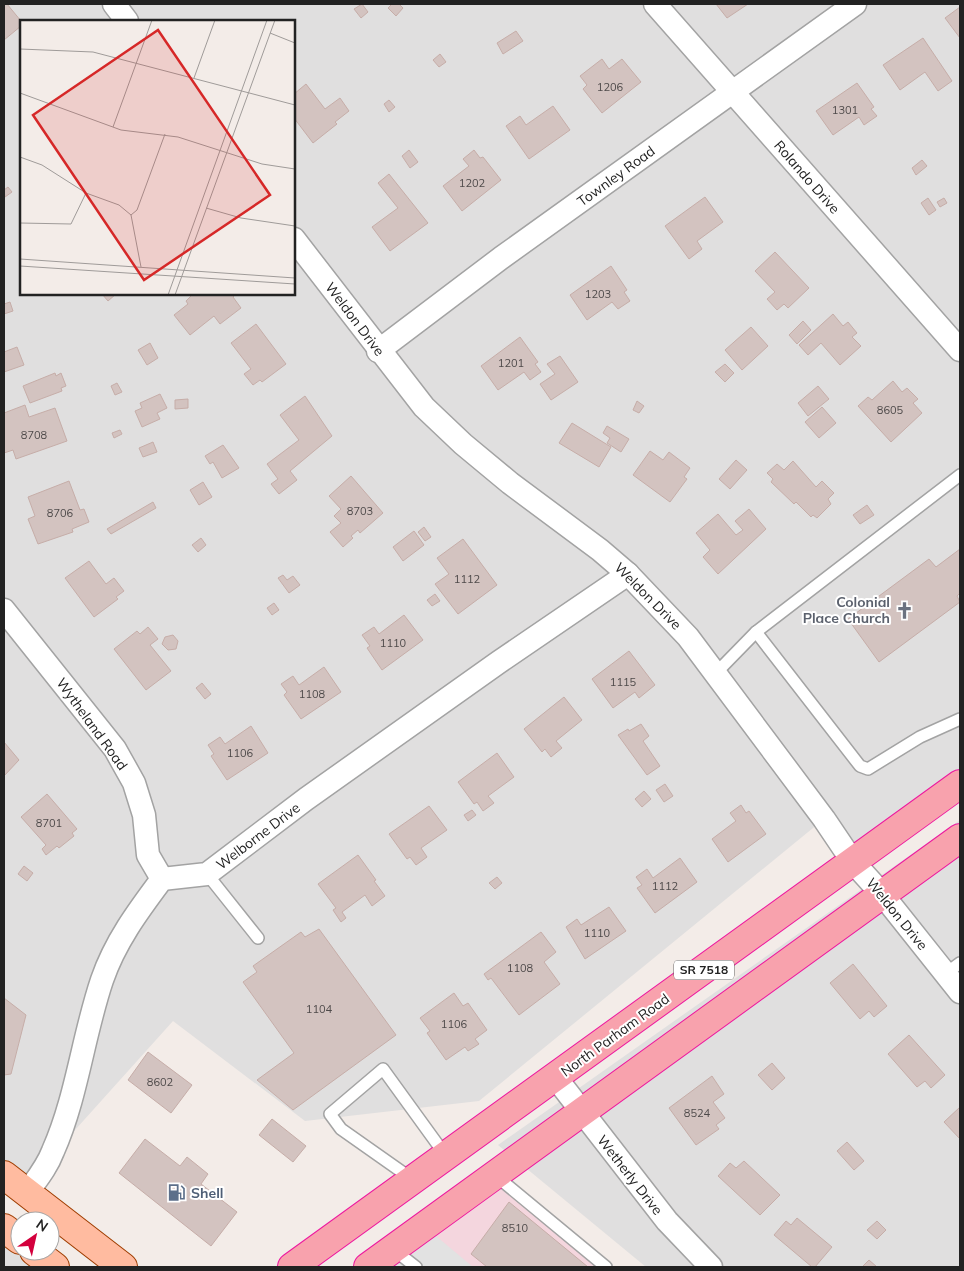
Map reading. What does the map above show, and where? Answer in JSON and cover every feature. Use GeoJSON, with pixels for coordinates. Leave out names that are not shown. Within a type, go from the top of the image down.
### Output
{"type":"FeatureCollection","features":[{"type":"Feature","properties":{"kind":"highway","name":"North Parham Road"},"geometry":{"type":"LineString","coordinates":[[292,1267],[556,1078],[960,784]]}},
{"type":"Feature","properties":{"kind":"highway","name":"SR 7518"},"geometry":{"type":"LineString","coordinates":[[368,1267],[960,838]]}},
{"type":"Feature","properties":{"kind":"main road"},"geometry":{"type":"LineString","coordinates":[[4,1175],[123,1267]]}},
{"type":"Feature","properties":{"kind":"street"},"geometry":{"type":"LineString","coordinates":[[114,4],[127,20]]}},
{"type":"Feature","properties":{"kind":"street","name":"Rolando Drive"},"geometry":{"type":"LineString","coordinates":[[654,4],[960,350]]}},
{"type":"Feature","properties":{"kind":"street","name":"Townley Road"},"geometry":{"type":"LineString","coordinates":[[378,351],[501,258],[854,4]]}},
{"type":"Feature","properties":{"kind":"street","name":"Weldon Drive"},"geometry":{"type":"LineString","coordinates":[[295,240],[378,351],[419,401],[463,444],[510,483],[600,550],[628,574],[688,637],[824,819],[853,862],[952,968],[960,992]]}},
{"type":"Feature","properties":{"kind":"street","name":"Welborne Drive"},"geometry":{"type":"LineString","coordinates":[[162,879],[207,874],[306,799],[499,662],[628,574]]}},
{"type":"Feature","properties":{"kind":"street","name":"Wytheland Road"},"geometry":{"type":"LineString","coordinates":[[4,610],[115,749],[134,783],[144,815],[148,855],[162,879]]}},
{"type":"Feature","properties":{"kind":"street"},"geometry":{"type":"LineString","coordinates":[[27,1193],[43,1170],[61,1130],[96,1001],[114,951],[130,921],[162,879]]}},
{"type":"Feature","properties":{"kind":"street","name":"Wetherly Drive"},"geometry":{"type":"LineString","coordinates":[[556,1078],[667,1221],[711,1267]]}},
{"type":"Feature","properties":{"kind":"lane"},"geometry":{"type":"LineString","coordinates":[[716,674],[756,632],[960,475]]}},
{"type":"Feature","properties":{"kind":"lane"},"geometry":{"type":"LineString","coordinates":[[756,632],[860,766],[868,769],[920,737],[960,719]]}},
{"type":"Feature","properties":{"kind":"lane"},"geometry":{"type":"LineString","coordinates":[[207,874],[258,938]]}},
{"type":"Feature","properties":{"kind":"lane"},"geometry":{"type":"LineString","coordinates":[[413,1180],[341,1129],[330,1114],[383,1069],[446,1156]]}},
{"type":"Feature","properties":{"kind":"lane"},"geometry":{"type":"LineString","coordinates":[[494,1175],[606,1267]]}},
{"type":"Feature","properties":{"kind":"lane"},"geometry":{"type":"LineString","coordinates":[[393,1249],[416,1267]]}},
{"type":"Feature","properties":{"kind":"shaded area"},"geometry":{"type":"Polygon","coordinates":[[[4,4],[960,4],[960,790],[856,866],[824,819],[479,1101],[305,1121],[173,1021],[22,1189],[4,1174],[4,4]]]}},
{"type":"Feature","properties":{"kind":"shaded area"},"geometry":{"type":"Polygon","coordinates":[[[960,820],[960,1267],[646,1267],[498,1145],[960,820]]]}},
{"type":"Feature","properties":{"kind":"shaded area"},"geometry":{"type":"Polygon","coordinates":[[[495,1175],[608,1267],[365,1267],[495,1175]]]}},
{"type":"Feature","properties":{"kind":"shaded area"},"geometry":{"type":"Polygon","coordinates":[[[4,1227],[10,1232],[10,1261],[47,1261],[55,1267],[4,1267],[4,1227]]]}},
{"type":"Feature","properties":{"kind":"shaded area"},"geometry":{"type":"Polygon","coordinates":[[[436,1236],[473,1267],[393,1267],[436,1236]]]}},
{"type":"Feature","properties":{"kind":"building"},"geometry":{"type":"Polygon","coordinates":[[[4,4],[7,4],[20,20],[20,27],[4,40],[4,4]]]}},
{"type":"Feature","properties":{"kind":"building"},"geometry":{"type":"Polygon","coordinates":[[[362,4],[368,12],[361,18],[354,9],[362,4]]]}},
{"type":"Feature","properties":{"kind":"building"},"geometry":{"type":"Polygon","coordinates":[[[392,4],[399,4],[403,8],[396,16],[388,8],[392,4]]]}},
{"type":"Feature","properties":{"kind":"building"},"geometry":{"type":"Polygon","coordinates":[[[716,4],[748,4],[727,18],[716,4]]]}},
{"type":"Feature","properties":{"kind":"building"},"geometry":{"type":"Polygon","coordinates":[[[960,7],[960,38],[945,18],[960,7]]]}},
{"type":"Feature","properties":{"kind":"building"},"geometry":{"type":"Polygon","coordinates":[[[516,31],[523,41],[503,54],[497,43],[516,31]]]}},
{"type":"Feature","properties":{"kind":"building"},"geometry":{"type":"Polygon","coordinates":[[[923,38],[952,81],[938,91],[925,72],[900,90],[883,65],[923,38]]]}},
{"type":"Feature","properties":{"kind":"building"},"geometry":{"type":"Polygon","coordinates":[[[440,54],[446,62],[439,67],[433,60],[440,54]]]}},
{"type":"Feature","properties":{"kind":"building"},"geometry":{"type":"Polygon","coordinates":[[[602,59],[609,69],[622,59],[641,82],[602,113],[583,89],[587,85],[580,76],[602,59]]]}},
{"type":"Feature","properties":{"kind":"building"},"geometry":{"type":"Polygon","coordinates":[[[857,83],[874,107],[871,109],[877,116],[864,125],[859,117],[833,135],[816,111],[857,83]]]}},
{"type":"Feature","properties":{"kind":"building"},"geometry":{"type":"Polygon","coordinates":[[[306,84],[325,109],[340,98],[349,111],[335,122],[337,124],[313,143],[295,119],[295,93],[306,84]]]}},
{"type":"Feature","properties":{"kind":"building"},"geometry":{"type":"Polygon","coordinates":[[[389,100],[395,107],[389,112],[384,104],[389,100]]]}},
{"type":"Feature","properties":{"kind":"building"},"geometry":{"type":"Polygon","coordinates":[[[553,106],[570,130],[529,159],[506,126],[520,116],[526,125],[553,106]]]}},
{"type":"Feature","properties":{"kind":"building"},"geometry":{"type":"Polygon","coordinates":[[[409,150],[418,162],[410,168],[402,156],[409,150]]]}},
{"type":"Feature","properties":{"kind":"building"},"geometry":{"type":"Polygon","coordinates":[[[474,150],[480,158],[483,157],[501,180],[462,211],[443,186],[469,166],[463,159],[474,150]]]}},
{"type":"Feature","properties":{"kind":"building"},"geometry":{"type":"Polygon","coordinates":[[[922,160],[927,166],[916,175],[912,168],[922,160]]]}},
{"type":"Feature","properties":{"kind":"building"},"geometry":{"type":"Polygon","coordinates":[[[389,174],[428,223],[390,251],[372,227],[398,208],[378,183],[389,174]]]}},
{"type":"Feature","properties":{"kind":"building"},"geometry":{"type":"Polygon","coordinates":[[[8,187],[12,192],[5,197],[4,190],[8,187]]]}},
{"type":"Feature","properties":{"kind":"building"},"geometry":{"type":"Polygon","coordinates":[[[705,197],[723,222],[697,241],[702,249],[689,259],[665,226],[705,197]]]}},
{"type":"Feature","properties":{"kind":"building"},"geometry":{"type":"Polygon","coordinates":[[[928,198],[936,210],[929,215],[921,203],[928,198]]]}},
{"type":"Feature","properties":{"kind":"building"},"geometry":{"type":"Polygon","coordinates":[[[944,198],[947,203],[940,207],[937,202],[944,198]]]}},
{"type":"Feature","properties":{"kind":"building"},"geometry":{"type":"Polygon","coordinates":[[[775,252],[809,288],[788,308],[784,304],[777,310],[767,299],[775,292],[755,271],[775,252]]]}},
{"type":"Feature","properties":{"kind":"building"},"geometry":{"type":"Polygon","coordinates":[[[611,266],[627,290],[624,292],[630,301],[618,309],[612,302],[587,320],[570,295],[611,266]]]}},
{"type":"Feature","properties":{"kind":"building"},"geometry":{"type":"Polygon","coordinates":[[[103,295],[115,295],[108,301],[103,295]]]}},
{"type":"Feature","properties":{"kind":"building"},"geometry":{"type":"Polygon","coordinates":[[[192,295],[235,295],[233,297],[241,308],[220,324],[214,316],[190,335],[174,315],[188,304],[186,301],[192,295]]]}},
{"type":"Feature","properties":{"kind":"building"},"geometry":{"type":"Polygon","coordinates":[[[10,302],[13,311],[4,314],[4,304],[10,302]]]}},
{"type":"Feature","properties":{"kind":"building"},"geometry":{"type":"Polygon","coordinates":[[[833,314],[843,326],[848,322],[857,333],[852,337],[861,346],[840,365],[821,343],[808,355],[799,345],[833,314]]]}},
{"type":"Feature","properties":{"kind":"building"},"geometry":{"type":"Polygon","coordinates":[[[803,321],[811,330],[797,344],[789,335],[803,321]]]}},
{"type":"Feature","properties":{"kind":"building"},"geometry":{"type":"Polygon","coordinates":[[[256,324],[286,364],[262,382],[260,380],[253,385],[244,374],[251,369],[231,343],[256,324]]]}},
{"type":"Feature","properties":{"kind":"building"},"geometry":{"type":"Polygon","coordinates":[[[751,327],[768,346],[742,370],[725,350],[751,327]]]}},
{"type":"Feature","properties":{"kind":"building"},"geometry":{"type":"Polygon","coordinates":[[[520,337],[538,362],[535,364],[541,372],[530,380],[524,372],[498,390],[481,366],[520,337]]]}},
{"type":"Feature","properties":{"kind":"building"},"geometry":{"type":"Polygon","coordinates":[[[150,343],[158,358],[147,365],[138,350],[150,343]]]}},
{"type":"Feature","properties":{"kind":"building"},"geometry":{"type":"Polygon","coordinates":[[[17,347],[24,365],[4,372],[4,352],[17,347]]]}},
{"type":"Feature","properties":{"kind":"building"},"geometry":{"type":"Polygon","coordinates":[[[560,356],[578,382],[551,400],[540,384],[555,374],[547,364],[560,356]]]}},
{"type":"Feature","properties":{"kind":"building"},"geometry":{"type":"Polygon","coordinates":[[[725,364],[734,373],[725,382],[715,372],[725,364]]]}},
{"type":"Feature","properties":{"kind":"building"},"geometry":{"type":"Polygon","coordinates":[[[55,373],[56,376],[61,373],[66,386],[61,388],[62,391],[30,403],[23,386],[55,373]]]}},
{"type":"Feature","properties":{"kind":"building"},"geometry":{"type":"Polygon","coordinates":[[[893,381],[902,392],[907,388],[918,399],[913,403],[922,413],[891,442],[858,406],[868,397],[872,400],[893,381]]]}},
{"type":"Feature","properties":{"kind":"building"},"geometry":{"type":"Polygon","coordinates":[[[117,383],[122,392],[115,395],[111,386],[117,383]]]}},
{"type":"Feature","properties":{"kind":"building"},"geometry":{"type":"Polygon","coordinates":[[[818,386],[829,399],[808,416],[798,403],[818,386]]]}},
{"type":"Feature","properties":{"kind":"building"},"geometry":{"type":"Polygon","coordinates":[[[160,394],[167,408],[157,413],[160,419],[142,427],[135,411],[142,408],[140,403],[160,394]]]}},
{"type":"Feature","properties":{"kind":"building"},"geometry":{"type":"Polygon","coordinates":[[[305,396],[332,436],[290,471],[297,480],[279,494],[271,484],[278,479],[267,464],[299,440],[280,415],[305,396]]]}},
{"type":"Feature","properties":{"kind":"building"},"geometry":{"type":"Polygon","coordinates":[[[188,399],[188,408],[175,409],[175,400],[188,399]]]}},
{"type":"Feature","properties":{"kind":"building"},"geometry":{"type":"Polygon","coordinates":[[[637,401],[644,406],[639,413],[633,410],[637,401]]]}},
{"type":"Feature","properties":{"kind":"building"},"geometry":{"type":"Polygon","coordinates":[[[25,405],[29,417],[55,408],[67,441],[16,459],[13,450],[4,453],[4,413],[25,405]]]}},
{"type":"Feature","properties":{"kind":"building"},"geometry":{"type":"Polygon","coordinates":[[[822,407],[836,423],[819,438],[805,422],[822,407]]]}},
{"type":"Feature","properties":{"kind":"building"},"geometry":{"type":"Polygon","coordinates":[[[572,423],[611,447],[599,467],[559,443],[572,423]]]}},
{"type":"Feature","properties":{"kind":"building"},"geometry":{"type":"Polygon","coordinates":[[[607,426],[629,439],[621,452],[607,443],[610,438],[603,433],[607,426]]]}},
{"type":"Feature","properties":{"kind":"building"},"geometry":{"type":"Polygon","coordinates":[[[120,430],[122,434],[114,438],[112,433],[120,430]]]}},
{"type":"Feature","properties":{"kind":"building"},"geometry":{"type":"Polygon","coordinates":[[[153,442],[157,452],[143,457],[139,448],[153,442]]]}},
{"type":"Feature","properties":{"kind":"building"},"geometry":{"type":"Polygon","coordinates":[[[223,445],[239,468],[222,478],[213,462],[210,464],[205,456],[223,445]]]}},
{"type":"Feature","properties":{"kind":"building"},"geometry":{"type":"Polygon","coordinates":[[[650,451],[663,460],[669,452],[690,468],[684,477],[687,479],[670,502],[633,475],[650,451]]]}},
{"type":"Feature","properties":{"kind":"building"},"geometry":{"type":"Polygon","coordinates":[[[736,460],[747,470],[730,489],[719,479],[736,460]]]}},
{"type":"Feature","properties":{"kind":"building"},"geometry":{"type":"Polygon","coordinates":[[[793,461],[816,487],[822,481],[834,493],[828,499],[831,504],[817,518],[813,515],[811,517],[796,502],[794,504],[771,482],[773,479],[767,473],[777,464],[784,470],[793,461]]]}},
{"type":"Feature","properties":{"kind":"building"},"geometry":{"type":"Polygon","coordinates":[[[351,476],[383,513],[360,533],[358,530],[351,536],[353,538],[343,547],[330,532],[341,523],[334,516],[341,509],[329,496],[351,476]]]}},
{"type":"Feature","properties":{"kind":"building"},"geometry":{"type":"Polygon","coordinates":[[[69,481],[80,510],[84,509],[89,522],[72,529],[73,532],[38,544],[28,519],[35,516],[28,497],[69,481]]]}},
{"type":"Feature","properties":{"kind":"building"},"geometry":{"type":"Polygon","coordinates":[[[203,482],[212,497],[199,505],[190,490],[203,482]]]}},
{"type":"Feature","properties":{"kind":"building"},"geometry":{"type":"Polygon","coordinates":[[[153,502],[156,508],[111,534],[107,529],[153,502]]]}},
{"type":"Feature","properties":{"kind":"building"},"geometry":{"type":"Polygon","coordinates":[[[867,505],[874,515],[860,524],[853,515],[867,505]]]}},
{"type":"Feature","properties":{"kind":"building"},"geometry":{"type":"Polygon","coordinates":[[[749,509],[766,529],[718,574],[703,557],[710,550],[696,533],[718,514],[736,535],[743,530],[735,521],[749,509]]]}},
{"type":"Feature","properties":{"kind":"building"},"geometry":{"type":"Polygon","coordinates":[[[424,527],[431,537],[425,541],[418,532],[424,527]]]}},
{"type":"Feature","properties":{"kind":"building"},"geometry":{"type":"Polygon","coordinates":[[[414,531],[424,545],[403,561],[393,547],[414,531]]]}},
{"type":"Feature","properties":{"kind":"building"},"geometry":{"type":"Polygon","coordinates":[[[201,538],[206,545],[198,552],[192,545],[201,538]]]}},
{"type":"Feature","properties":{"kind":"building"},"geometry":{"type":"Polygon","coordinates":[[[463,539],[497,585],[458,614],[435,584],[449,574],[437,558],[463,539]]]}},
{"type":"Feature","properties":{"kind":"building","name":"Colonial Place Church"},"geometry":{"type":"Polygon","coordinates":[[[960,549],[960,593],[957,596],[960,602],[879,662],[848,619],[929,559],[936,567],[960,549]]]}},
{"type":"Feature","properties":{"kind":"building"},"geometry":{"type":"Polygon","coordinates":[[[89,561],[106,584],[114,578],[124,591],[116,597],[118,599],[94,617],[65,578],[89,561]]]}},
{"type":"Feature","properties":{"kind":"building"},"geometry":{"type":"Polygon","coordinates":[[[283,575],[287,580],[293,576],[300,585],[289,593],[278,578],[283,575]]]}},
{"type":"Feature","properties":{"kind":"building"},"geometry":{"type":"Polygon","coordinates":[[[435,594],[440,601],[432,606],[427,600],[435,594]]]}},
{"type":"Feature","properties":{"kind":"building"},"geometry":{"type":"Polygon","coordinates":[[[274,603],[279,610],[272,615],[267,608],[274,603]]]}},
{"type":"Feature","properties":{"kind":"building"},"geometry":{"type":"Polygon","coordinates":[[[404,615],[423,640],[382,670],[367,648],[370,646],[362,635],[374,627],[379,634],[404,615]]]}},
{"type":"Feature","properties":{"kind":"building"},"geometry":{"type":"Polygon","coordinates":[[[148,627],[158,639],[150,645],[171,671],[146,690],[114,649],[137,631],[140,634],[148,627]]]}},
{"type":"Feature","properties":{"kind":"building"},"geometry":{"type":"Polygon","coordinates":[[[173,635],[178,641],[176,649],[168,650],[162,644],[165,637],[173,635]]]}},
{"type":"Feature","properties":{"kind":"building"},"geometry":{"type":"Polygon","coordinates":[[[629,651],[655,685],[639,698],[635,692],[613,708],[592,679],[629,651]]]}},
{"type":"Feature","properties":{"kind":"building"},"geometry":{"type":"Polygon","coordinates":[[[324,667],[341,692],[301,719],[284,695],[287,692],[281,684],[293,676],[299,685],[324,667]]]}},
{"type":"Feature","properties":{"kind":"building"},"geometry":{"type":"Polygon","coordinates":[[[202,683],[211,694],[205,699],[196,688],[202,683]]]}},
{"type":"Feature","properties":{"kind":"building"},"geometry":{"type":"Polygon","coordinates":[[[564,697],[582,720],[556,741],[562,748],[551,757],[545,749],[542,752],[524,729],[564,697]]]}},
{"type":"Feature","properties":{"kind":"building"},"geometry":{"type":"Polygon","coordinates":[[[641,724],[649,736],[643,741],[660,766],[647,775],[618,735],[641,724]]]}},
{"type":"Feature","properties":{"kind":"building"},"geometry":{"type":"Polygon","coordinates":[[[251,726],[268,753],[227,780],[211,756],[214,754],[208,745],[220,737],[225,744],[251,726]]]}},
{"type":"Feature","properties":{"kind":"building"},"geometry":{"type":"Polygon","coordinates":[[[4,742],[19,760],[4,776],[4,742]]]}},
{"type":"Feature","properties":{"kind":"building"},"geometry":{"type":"Polygon","coordinates":[[[497,753],[514,777],[488,796],[494,803],[483,811],[477,802],[474,804],[458,782],[497,753]]]}},
{"type":"Feature","properties":{"kind":"building"},"geometry":{"type":"Polygon","coordinates":[[[665,784],[673,796],[664,802],[656,790],[665,784]]]}},
{"type":"Feature","properties":{"kind":"building"},"geometry":{"type":"Polygon","coordinates":[[[644,791],[651,799],[642,807],[635,799],[644,791]]]}},
{"type":"Feature","properties":{"kind":"building"},"geometry":{"type":"Polygon","coordinates":[[[47,794],[77,829],[72,833],[74,836],[59,848],[57,846],[46,855],[42,849],[46,845],[21,817],[47,794]]]}},
{"type":"Feature","properties":{"kind":"building"},"geometry":{"type":"Polygon","coordinates":[[[741,805],[746,813],[749,811],[766,834],[728,862],[712,839],[736,821],[730,813],[741,805]]]}},
{"type":"Feature","properties":{"kind":"building"},"geometry":{"type":"Polygon","coordinates":[[[429,806],[447,830],[421,848],[427,857],[416,865],[410,857],[407,859],[389,834],[429,806]]]}},
{"type":"Feature","properties":{"kind":"building"},"geometry":{"type":"Polygon","coordinates":[[[472,810],[476,815],[468,821],[464,815],[472,810]]]}},
{"type":"Feature","properties":{"kind":"building"},"geometry":{"type":"Polygon","coordinates":[[[358,855],[385,896],[372,906],[365,895],[342,912],[346,918],[341,922],[333,910],[336,908],[318,884],[358,855]]]}},
{"type":"Feature","properties":{"kind":"building"},"geometry":{"type":"Polygon","coordinates":[[[680,858],[697,882],[655,913],[637,888],[642,885],[636,877],[647,869],[653,878],[680,858]]]}},
{"type":"Feature","properties":{"kind":"building"},"geometry":{"type":"Polygon","coordinates":[[[24,866],[33,873],[27,881],[18,874],[24,866]]]}},
{"type":"Feature","properties":{"kind":"building"},"geometry":{"type":"Polygon","coordinates":[[[497,877],[502,883],[495,889],[489,883],[497,877]]]}},
{"type":"Feature","properties":{"kind":"building"},"geometry":{"type":"Polygon","coordinates":[[[609,907],[626,931],[585,959],[566,927],[577,919],[581,925],[609,907]]]}},
{"type":"Feature","properties":{"kind":"building"},"geometry":{"type":"Polygon","coordinates":[[[319,929],[396,1035],[293,1110],[257,1080],[294,1053],[243,982],[257,972],[253,966],[301,932],[305,937],[319,929]]]}},
{"type":"Feature","properties":{"kind":"building"},"geometry":{"type":"Polygon","coordinates":[[[541,932],[556,952],[544,962],[560,984],[519,1015],[491,978],[488,980],[484,974],[541,932]]]}},
{"type":"Feature","properties":{"kind":"building"},"geometry":{"type":"Polygon","coordinates":[[[853,964],[887,1006],[874,1017],[869,1011],[860,1019],[830,983],[853,964]]]}},
{"type":"Feature","properties":{"kind":"building"},"geometry":{"type":"Polygon","coordinates":[[[454,993],[463,1006],[468,1003],[487,1030],[475,1039],[479,1044],[468,1051],[465,1047],[446,1060],[427,1033],[430,1031],[420,1018],[454,993]]]}},
{"type":"Feature","properties":{"kind":"building"},"geometry":{"type":"Polygon","coordinates":[[[4,998],[26,1015],[11,1074],[4,1075],[4,998]]]}},
{"type":"Feature","properties":{"kind":"building"},"geometry":{"type":"Polygon","coordinates":[[[909,1035],[945,1075],[931,1088],[925,1081],[917,1087],[888,1054],[909,1035]]]}},
{"type":"Feature","properties":{"kind":"building"},"geometry":{"type":"Polygon","coordinates":[[[148,1052],[192,1085],[171,1113],[128,1080],[148,1052]]]}},
{"type":"Feature","properties":{"kind":"building"},"geometry":{"type":"Polygon","coordinates":[[[772,1063],[785,1078],[772,1090],[758,1075],[772,1063]]]}},
{"type":"Feature","properties":{"kind":"building"},"geometry":{"type":"Polygon","coordinates":[[[712,1076],[724,1094],[713,1102],[725,1118],[716,1125],[719,1129],[696,1145],[669,1108],[712,1076]]]}},
{"type":"Feature","properties":{"kind":"building"},"geometry":{"type":"Polygon","coordinates":[[[960,1107],[960,1139],[944,1122],[960,1107]]]}},
{"type":"Feature","properties":{"kind":"building"},"geometry":{"type":"Polygon","coordinates":[[[272,1119],[306,1146],[293,1162],[259,1135],[272,1119]]]}},
{"type":"Feature","properties":{"kind":"building"},"geometry":{"type":"Polygon","coordinates":[[[145,1139],[180,1166],[187,1157],[208,1174],[201,1184],[237,1212],[211,1246],[119,1173],[145,1139]]]}},
{"type":"Feature","properties":{"kind":"building"},"geometry":{"type":"Polygon","coordinates":[[[847,1142],[864,1161],[854,1170],[837,1151],[847,1142]]]}},
{"type":"Feature","properties":{"kind":"building"},"geometry":{"type":"Polygon","coordinates":[[[744,1161],[780,1195],[760,1215],[718,1176],[730,1163],[736,1168],[744,1161]]]}},
{"type":"Feature","properties":{"kind":"building"},"geometry":{"type":"Polygon","coordinates":[[[509,1202],[588,1267],[487,1267],[471,1254],[509,1202]]]}},
{"type":"Feature","properties":{"kind":"building"},"geometry":{"type":"Polygon","coordinates":[[[797,1218],[832,1247],[815,1267],[812,1267],[774,1235],[786,1221],[791,1225],[797,1218]]]}},
{"type":"Feature","properties":{"kind":"building"},"geometry":{"type":"Polygon","coordinates":[[[877,1221],[886,1230],[877,1239],[867,1230],[877,1221]]]}},
{"type":"Feature","properties":{"kind":"building"},"geometry":{"type":"Polygon","coordinates":[[[869,1260],[877,1267],[862,1267],[869,1260]]]}},
{"type":"Feature","properties":{"kind":"place","name":"Colonial Place Church"},"geometry":{"type":"Point","coordinates":[904,610]}},
{"type":"Feature","properties":{"kind":"place","name":"Shell"},"geometry":{"type":"Point","coordinates":[177,1193]}}]}
